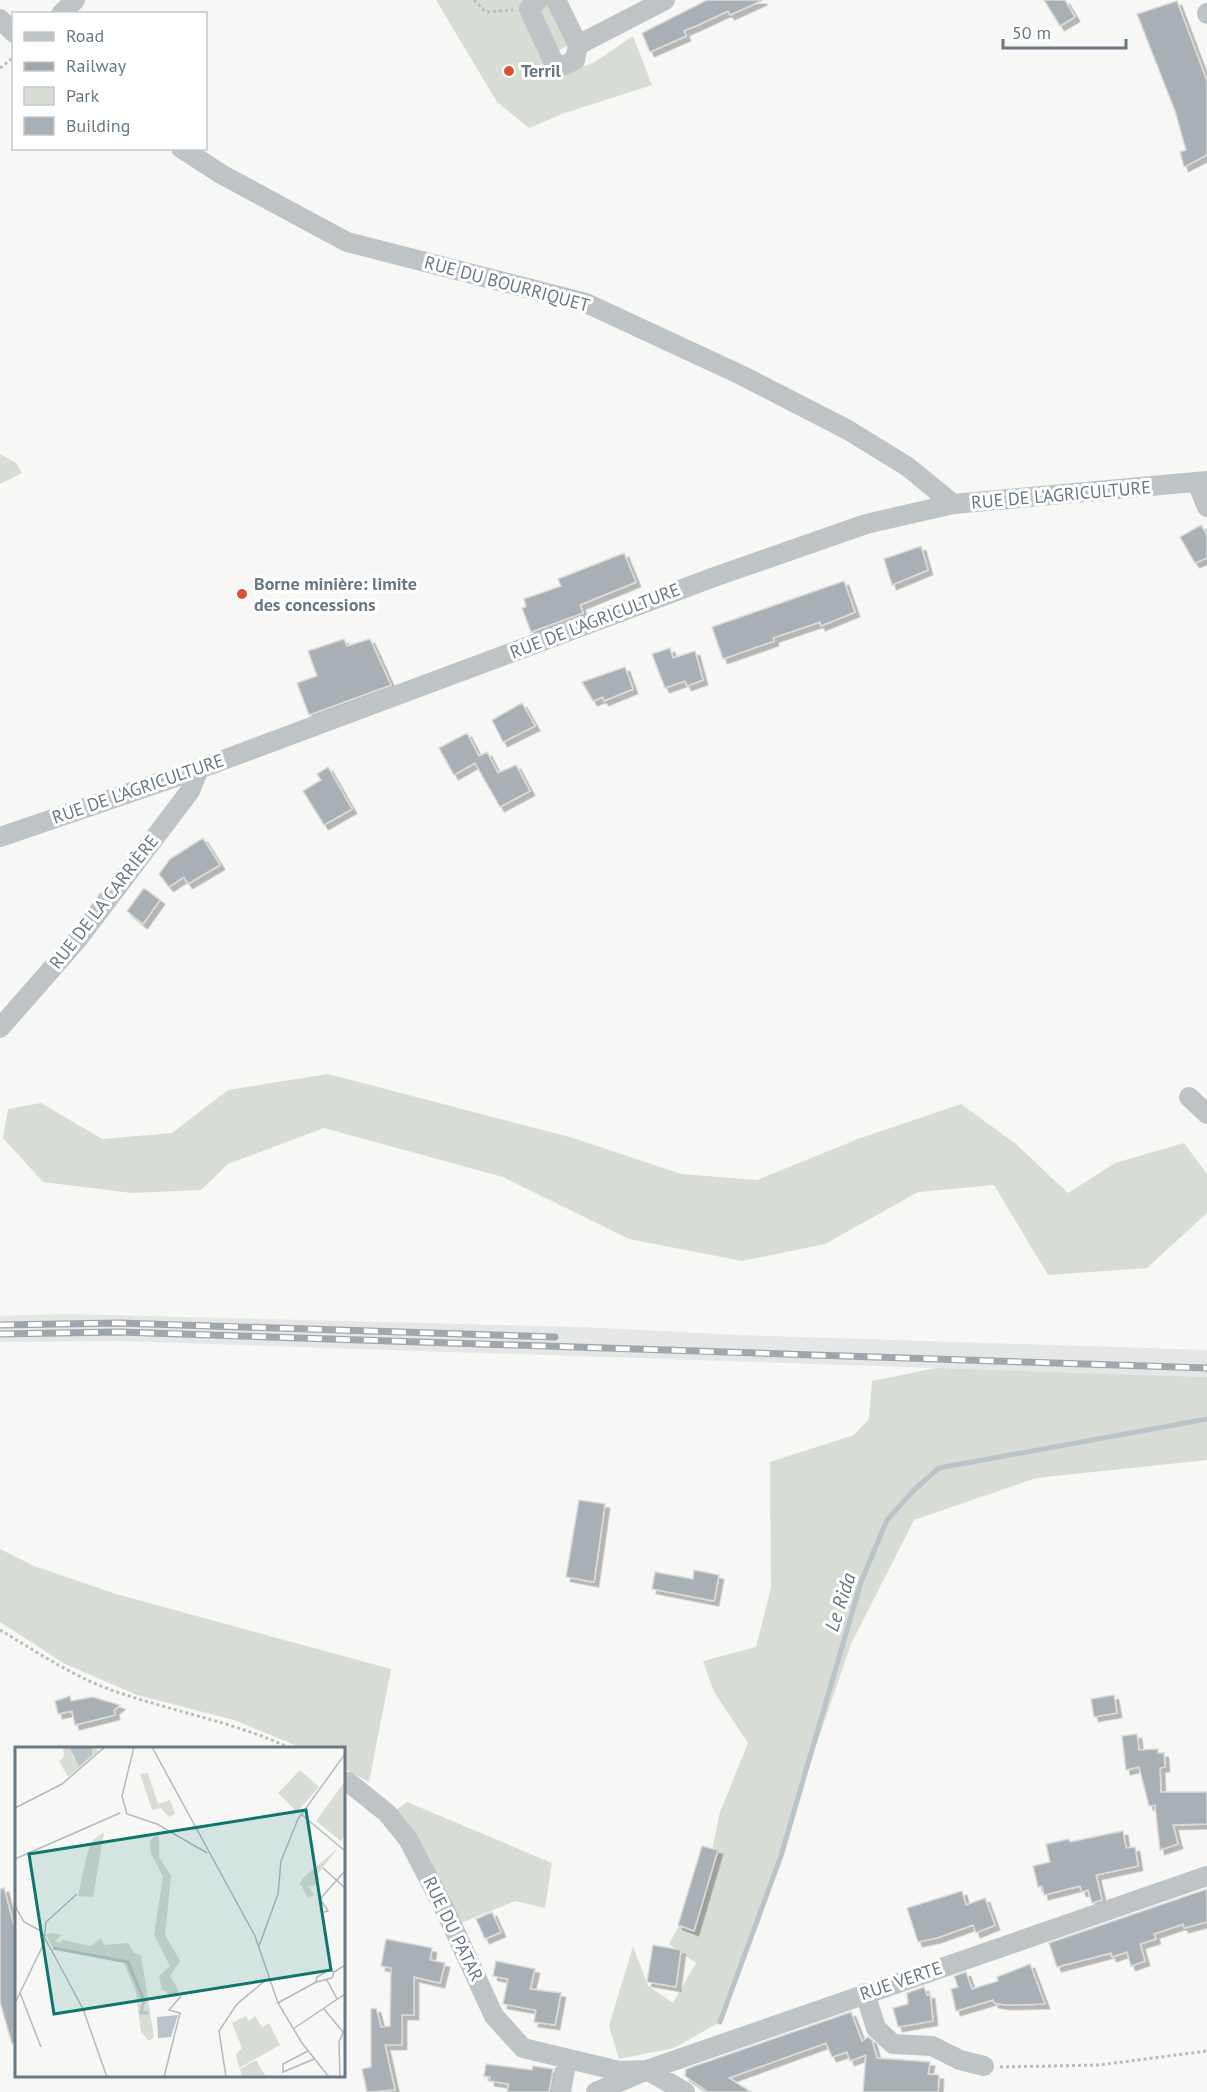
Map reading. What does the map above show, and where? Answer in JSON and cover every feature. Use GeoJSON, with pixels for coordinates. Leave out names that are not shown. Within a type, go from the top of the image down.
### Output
{"type":"FeatureCollection","features":[{"type":"Feature","properties":{"kind":"street"},"geometry":{"type":"LineString","coordinates":[[63,12],[75,0]]}},
{"type":"Feature","properties":{"kind":"street"},"geometry":{"type":"LineString","coordinates":[[534,4],[555,65],[562,66],[575,60],[578,45],[556,0]]}},
{"type":"Feature","properties":{"kind":"street"},"geometry":{"type":"LineString","coordinates":[[578,45],[664,0]]}},
{"type":"Feature","properties":{"kind":"street"},"geometry":{"type":"LineString","coordinates":[[0,19],[12,31]]}},
{"type":"Feature","properties":{"kind":"street","name":"RUE DU BOURRIQUET"},"geometry":{"type":"LineString","coordinates":[[184,150],[221,174],[348,242],[586,303],[741,375],[848,430],[914,471],[953,504]]}},
{"type":"Feature","properties":{"kind":"street"},"geometry":{"type":"LineString","coordinates":[[1202,482],[1207,507]]}},
{"type":"Feature","properties":{"kind":"street","name":"RUE DE L'AGRICULTURE"},"geometry":{"type":"LineString","coordinates":[[0,837],[199,769],[727,572],[866,524],[953,504],[1202,482]]}},
{"type":"Feature","properties":{"kind":"street","name":"RUE DE LA CARRIÈRE"},"geometry":{"type":"LineString","coordinates":[[0,1028],[85,930],[190,791],[199,769]]}},
{"type":"Feature","properties":{"kind":"street"},"geometry":{"type":"LineString","coordinates":[[1190,1096],[1207,1114]]}},
{"type":"Feature","properties":{"kind":"street","name":"RUE DU PATAR"},"geometry":{"type":"LineString","coordinates":[[348,1782],[387,1813],[408,1839],[446,1912],[494,2016],[523,2048],[619,2071],[647,2070]]}},
{"type":"Feature","properties":{"kind":"street","name":"RUE VERTE"},"geometry":{"type":"LineString","coordinates":[[597,2092],[647,2070],[1207,1876]]}},
{"type":"Feature","properties":{"kind":"street"},"geometry":{"type":"LineString","coordinates":[[865,1993],[876,2028],[893,2044],[932,2046],[960,2060],[984,2066]]}},
{"type":"Feature","properties":{"kind":"street"},"geometry":{"type":"LineString","coordinates":[[561,2092],[567,2059]]}},
{"type":"Feature","properties":{"kind":"street"},"geometry":{"type":"LineString","coordinates":[[647,2070],[685,2092]]}},
{"type":"Feature","properties":{"kind":"path"},"geometry":{"type":"LineString","coordinates":[[474,0],[486,12],[534,4]]}},
{"type":"Feature","properties":{"kind":"path"},"geometry":{"type":"LineString","coordinates":[[0,68],[12,59]]}},
{"type":"Feature","properties":{"kind":"path"},"geometry":{"type":"LineString","coordinates":[[0,1630],[55,1664],[114,1692],[227,1723],[285,1747]]}},
{"type":"Feature","properties":{"kind":"path"},"geometry":{"type":"LineString","coordinates":[[984,2066],[1099,2065],[1207,2051]]}},
{"type":"Feature","properties":{"kind":"shaded area"},"geometry":{"type":"Polygon","coordinates":[[[67,1314],[581,1327],[740,1335],[1207,1350],[1207,1377],[119,1341],[0,1342],[0,1316],[67,1314]]]}},
{"type":"Feature","properties":{"kind":"green space"},"geometry":{"type":"Polygon","coordinates":[[[436,0],[546,0],[574,41],[547,58],[562,75],[595,62],[633,36],[652,85],[562,114],[529,128],[497,102],[436,0]]]}},
{"type":"Feature","properties":{"kind":"green space"},"geometry":{"type":"Polygon","coordinates":[[[0,454],[16,463],[22,473],[0,484],[0,454]]]}},
{"type":"Feature","properties":{"kind":"green space"},"geometry":{"type":"Polygon","coordinates":[[[328,1074],[573,1138],[681,1174],[757,1180],[858,1139],[961,1104],[1016,1144],[1068,1193],[1115,1163],[1184,1143],[1207,1174],[1207,1213],[1147,1268],[1048,1275],[994,1185],[918,1192],[825,1244],[742,1261],[629,1239],[503,1177],[324,1128],[228,1164],[201,1190],[132,1193],[43,1182],[3,1138],[8,1109],[41,1103],[102,1139],[172,1133],[228,1090],[328,1074]]]}},
{"type":"Feature","properties":{"kind":"green space"},"geometry":{"type":"Polygon","coordinates":[[[936,1368],[1207,1377],[1207,1460],[1036,1478],[914,1520],[851,1644],[766,1902],[720,2022],[674,2048],[619,2059],[609,2026],[633,1946],[648,1986],[673,2003],[696,1963],[669,1944],[707,1874],[720,1812],[748,1743],[714,1692],[703,1661],[756,1647],[771,1588],[770,1462],[854,1435],[869,1419],[872,1381],[936,1368]]]}},
{"type":"Feature","properties":{"kind":"green space"},"geometry":{"type":"Polygon","coordinates":[[[0,1549],[34,1566],[116,1594],[391,1669],[369,1782],[345,1770],[345,1747],[300,1747],[234,1720],[137,1695],[65,1664],[0,1622],[0,1549]]]}},
{"type":"Feature","properties":{"kind":"green space"},"geometry":{"type":"Polygon","coordinates":[[[407,1802],[552,1863],[545,1908],[515,1901],[461,1923],[395,1811],[407,1802]]]}},
{"type":"Feature","properties":{"kind":"building"},"geometry":{"type":"Polygon","coordinates":[[[707,0],[763,0],[730,15],[728,11],[684,31],[686,36],[650,52],[642,33],[707,0]]]}},
{"type":"Feature","properties":{"kind":"building"},"geometry":{"type":"Polygon","coordinates":[[[1044,0],[1065,0],[1075,17],[1060,26],[1044,0]]]}},
{"type":"Feature","properties":{"kind":"building"},"geometry":{"type":"Polygon","coordinates":[[[1177,1],[1207,81],[1207,155],[1184,167],[1180,152],[1186,150],[1175,111],[1137,14],[1177,1]]]}},
{"type":"Feature","properties":{"kind":"building"},"geometry":{"type":"Polygon","coordinates":[[[1201,525],[1207,535],[1207,558],[1195,563],[1180,537],[1201,525]]]}},
{"type":"Feature","properties":{"kind":"building"},"geometry":{"type":"Polygon","coordinates":[[[921,546],[928,570],[892,585],[884,559],[921,546]]]}},
{"type":"Feature","properties":{"kind":"building"},"geometry":{"type":"Polygon","coordinates":[[[624,553],[636,582],[580,605],[583,613],[531,632],[522,608],[526,607],[524,599],[561,586],[558,579],[624,553]]]}},
{"type":"Feature","properties":{"kind":"building"},"geometry":{"type":"Polygon","coordinates":[[[844,581],[855,612],[821,626],[820,622],[773,638],[774,641],[723,659],[712,627],[844,581]]]}},
{"type":"Feature","properties":{"kind":"building"},"geometry":{"type":"Polygon","coordinates":[[[344,639],[347,646],[370,639],[391,685],[309,715],[297,683],[317,676],[308,651],[344,639]]]}},
{"type":"Feature","properties":{"kind":"building"},"geometry":{"type":"Polygon","coordinates":[[[670,648],[673,658],[695,651],[703,680],[687,686],[685,681],[665,688],[652,654],[670,648]]]}},
{"type":"Feature","properties":{"kind":"building"},"geometry":{"type":"Polygon","coordinates":[[[625,667],[633,689],[604,701],[603,697],[593,701],[582,682],[625,667]]]}},
{"type":"Feature","properties":{"kind":"building"},"geometry":{"type":"Polygon","coordinates":[[[522,703],[535,726],[503,742],[492,720],[522,703]]]}},
{"type":"Feature","properties":{"kind":"building"},"geometry":{"type":"Polygon","coordinates":[[[467,733],[479,756],[487,752],[498,773],[516,765],[530,791],[500,807],[475,763],[454,775],[439,748],[467,733]]]}},
{"type":"Feature","properties":{"kind":"building"},"geometry":{"type":"Polygon","coordinates":[[[328,767],[352,809],[324,825],[303,791],[321,780],[317,774],[328,767]]]}},
{"type":"Feature","properties":{"kind":"building"},"geometry":{"type":"Polygon","coordinates":[[[203,838],[220,865],[188,884],[184,877],[169,887],[159,874],[170,859],[203,838]]]}},
{"type":"Feature","properties":{"kind":"building"},"geometry":{"type":"Polygon","coordinates":[[[144,888],[160,900],[143,924],[127,911],[144,888]]]}},
{"type":"Feature","properties":{"kind":"building"},"geometry":{"type":"Polygon","coordinates":[[[579,1500],[605,1504],[594,1582],[566,1577],[579,1500]]]}},
{"type":"Feature","properties":{"kind":"building"},"geometry":{"type":"Polygon","coordinates":[[[694,1570],[719,1575],[714,1601],[652,1589],[655,1572],[693,1579],[694,1570]]]}},
{"type":"Feature","properties":{"kind":"building"},"geometry":{"type":"Polygon","coordinates":[[[1114,1695],[1117,1713],[1094,1717],[1091,1699],[1114,1695]]]}},
{"type":"Feature","properties":{"kind":"building"},"geometry":{"type":"Polygon","coordinates":[[[70,1696],[71,1701],[93,1697],[120,1705],[114,1710],[115,1715],[75,1725],[72,1711],[58,1714],[55,1701],[70,1696]]]}},
{"type":"Feature","properties":{"kind":"building"},"geometry":{"type":"Polygon","coordinates":[[[1137,1734],[1139,1750],[1158,1749],[1158,1753],[1164,1753],[1165,1767],[1160,1768],[1161,1792],[1207,1792],[1207,1824],[1173,1825],[1178,1844],[1160,1850],[1155,1805],[1149,1806],[1139,1767],[1126,1770],[1122,1736],[1137,1734]]]}},
{"type":"Feature","properties":{"kind":"building"},"geometry":{"type":"Polygon","coordinates":[[[1123,1831],[1126,1848],[1135,1847],[1138,1866],[1096,1875],[1102,1900],[1092,1903],[1088,1890],[1082,1892],[1080,1886],[1044,1895],[1042,1886],[1038,1887],[1033,1866],[1050,1862],[1046,1844],[1069,1839],[1070,1842],[1123,1831]]]}},
{"type":"Feature","properties":{"kind":"building"},"geometry":{"type":"Polygon","coordinates":[[[702,1846],[718,1850],[694,1931],[678,1925],[702,1846]]]}},
{"type":"Feature","properties":{"kind":"building"},"geometry":{"type":"Polygon","coordinates":[[[4,1888],[15,1929],[15,2043],[12,2044],[0,2002],[0,1889],[4,1888]]]}},
{"type":"Feature","properties":{"kind":"building"},"geometry":{"type":"Polygon","coordinates":[[[1207,1889],[1207,1922],[1184,1928],[1183,1924],[1154,1934],[1156,1939],[1140,1944],[1145,1961],[1131,1966],[1127,1952],[1112,1957],[1111,1953],[1057,1967],[1049,1943],[1207,1889]]]}},
{"type":"Feature","properties":{"kind":"building"},"geometry":{"type":"Polygon","coordinates":[[[962,1891],[966,1905],[985,1898],[995,1925],[976,1933],[973,1925],[918,1942],[907,1908],[962,1891]]]}},
{"type":"Feature","properties":{"kind":"building"},"geometry":{"type":"Polygon","coordinates":[[[492,1912],[501,1932],[485,1939],[476,1919],[492,1912]]]}},
{"type":"Feature","properties":{"kind":"building"},"geometry":{"type":"Polygon","coordinates":[[[386,1939],[432,1948],[430,1960],[445,1963],[440,1983],[414,1977],[414,2015],[402,2015],[402,2045],[385,2045],[395,2090],[367,2092],[362,2069],[371,2067],[371,2009],[376,2008],[381,2027],[390,2026],[391,1968],[381,1966],[386,1939]]]}},
{"type":"Feature","properties":{"kind":"building"},"geometry":{"type":"Polygon","coordinates":[[[653,1945],[681,1950],[676,1987],[647,1982],[653,1945]]]}},
{"type":"Feature","properties":{"kind":"building"},"geometry":{"type":"Polygon","coordinates":[[[496,1961],[535,1969],[530,1989],[561,1993],[555,2025],[534,2022],[536,2010],[503,2004],[508,1979],[493,1976],[496,1961]]]}},
{"type":"Feature","properties":{"kind":"building"},"geometry":{"type":"Polygon","coordinates":[[[1030,1964],[1045,2004],[1006,2005],[994,2003],[993,2000],[956,2011],[951,1989],[958,1987],[954,1976],[966,1972],[972,1989],[998,1981],[997,1977],[1030,1964]]]}},
{"type":"Feature","properties":{"kind":"building"},"geometry":{"type":"Polygon","coordinates":[[[924,1987],[927,1995],[930,1994],[933,2021],[898,2027],[893,2008],[908,2004],[907,1993],[924,1987]]]}},
{"type":"Feature","properties":{"kind":"building"},"geometry":{"type":"Polygon","coordinates":[[[851,2012],[862,2041],[868,2037],[872,2040],[877,2058],[930,2062],[928,2074],[939,2075],[938,2092],[863,2092],[866,2055],[850,2061],[847,2052],[832,2057],[826,2043],[729,2078],[751,2092],[708,2092],[685,2076],[686,2069],[851,2012]]]}},
{"type":"Feature","properties":{"kind":"building"},"geometry":{"type":"Polygon","coordinates":[[[486,2064],[532,2070],[533,2066],[553,2069],[549,2092],[507,2092],[509,2084],[490,2081],[490,2077],[484,2076],[486,2064]]]}},
{"type":"Feature","properties":{"kind":"waterway","name":"Le Rida"},"geometry":{"type":"LineString","coordinates":[[720,2022],[781,1856],[861,1582],[887,1520],[914,1490],[939,1468],[1207,1419]]}},
{"type":"Feature","properties":{"kind":"railway"},"geometry":{"type":"LineString","coordinates":[[0,1325],[119,1323],[555,1337]]}},
{"type":"Feature","properties":{"kind":"railway"},"geometry":{"type":"LineString","coordinates":[[0,1334],[119,1332],[1207,1368]]}},
{"type":"Feature","properties":{"kind":"place","name":"Terril"},"geometry":{"type":"Point","coordinates":[509,71]}},
{"type":"Feature","properties":{"kind":"place","name":"Borne minière: limite des concessions"},"geometry":{"type":"Point","coordinates":[242,594]}}]}
